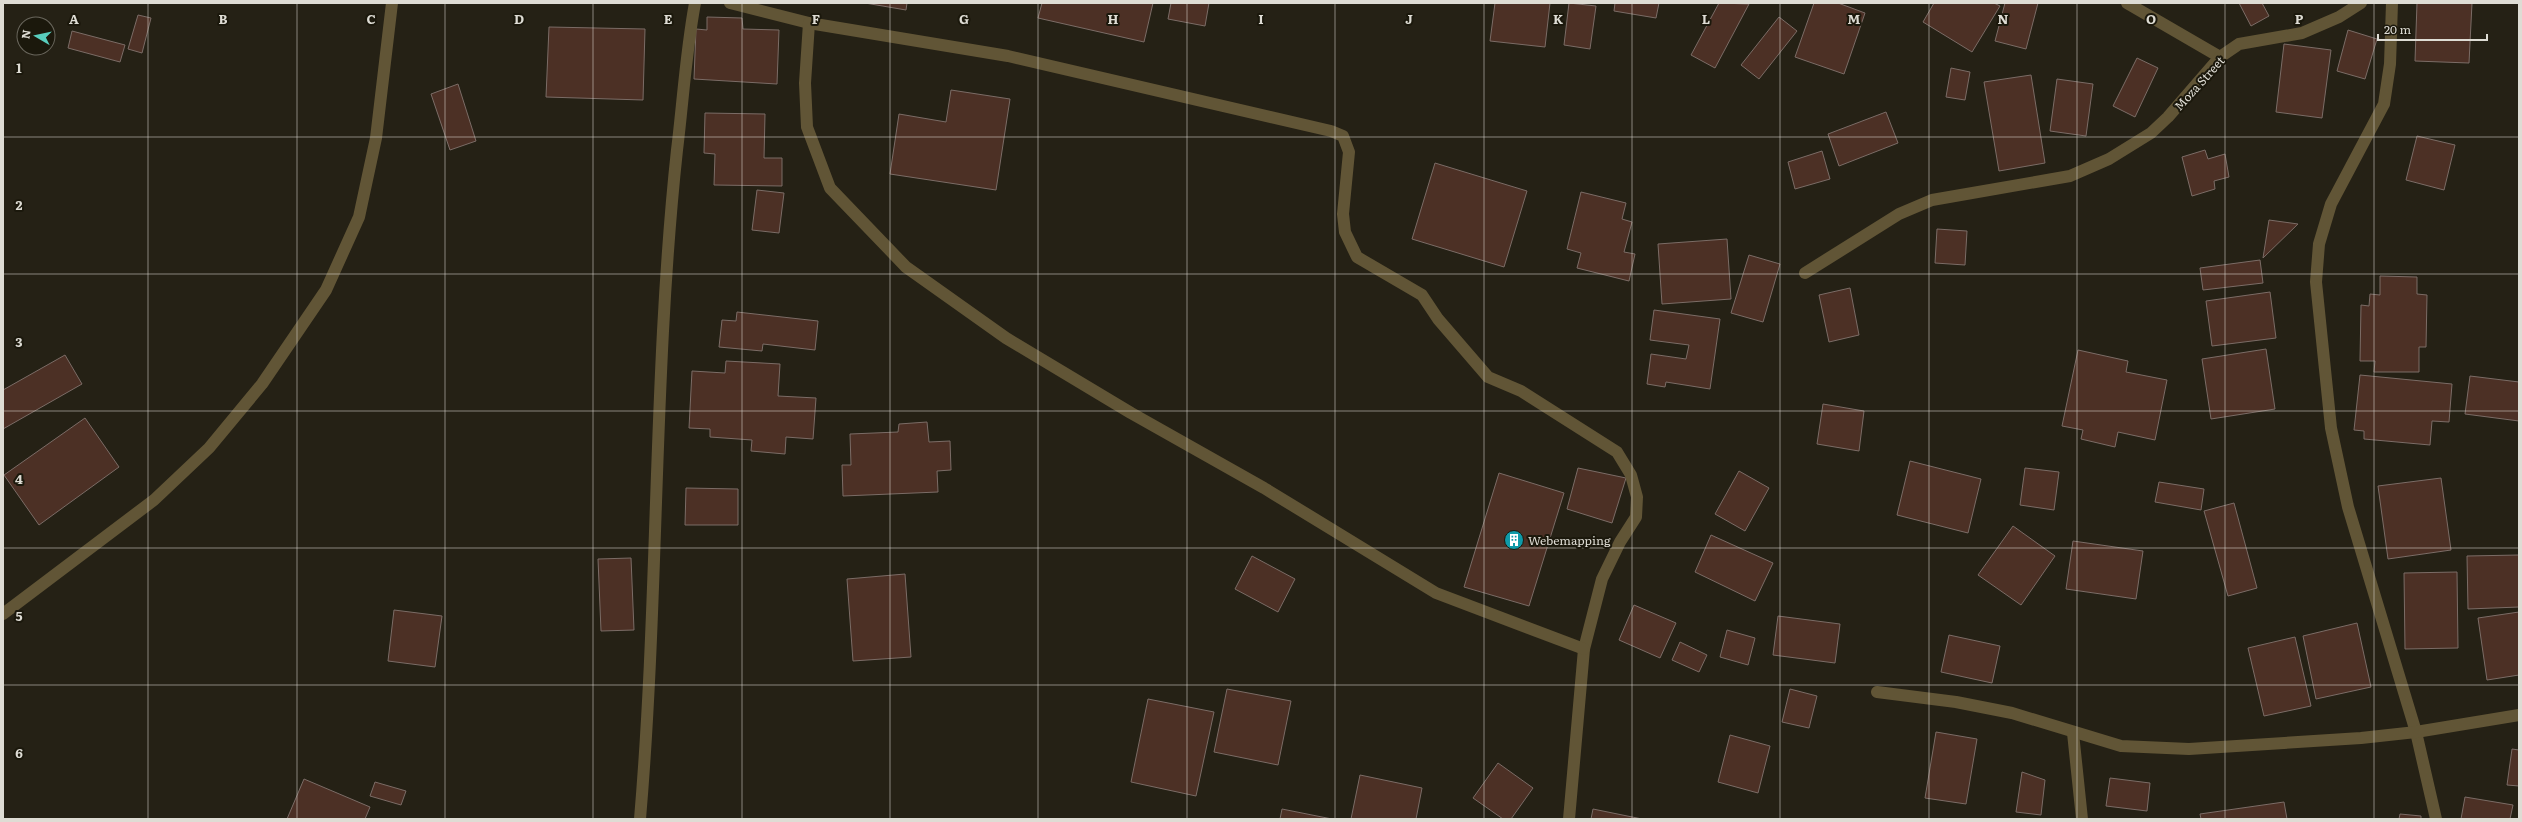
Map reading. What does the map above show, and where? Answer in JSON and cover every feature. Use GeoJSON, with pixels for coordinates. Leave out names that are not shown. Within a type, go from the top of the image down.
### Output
{"type":"FeatureCollection","features":[{"type":"Feature","properties":{"kind":"street"},"geometry":{"type":"LineString","coordinates":[[3,614],[154,500],[209,448],[262,384],[326,290],[359,217],[376,138],[392,3]]}},
{"type":"Feature","properties":{"kind":"street"},"geometry":{"type":"LineString","coordinates":[[640,819],[654,589],[665,290],[671,209],[688,39],[695,3]]}},
{"type":"Feature","properties":{"kind":"street"},"geometry":{"type":"LineString","coordinates":[[730,3],[809,23],[1008,56],[1331,131],[1343,136],[1349,152],[1343,214],[1345,232],[1357,257],[1422,295],[1438,319],[1488,377],[1521,391],[1618,452],[1632,475],[1637,497],[1636,517],[1620,542],[1602,579],[1584,649],[1569,819]]}},
{"type":"Feature","properties":{"kind":"street"},"geometry":{"type":"LineString","coordinates":[[2127,3],[2220,57]]}},
{"type":"Feature","properties":{"kind":"street","name":"Moza Street"},"geometry":{"type":"LineString","coordinates":[[1805,273],[1899,214],[1932,200],[2070,176],[2109,159],[2151,133],[2168,117],[2220,57],[2240,44],[2302,33],[2339,17],[2361,3]]}},
{"type":"Feature","properties":{"kind":"street"},"geometry":{"type":"LineString","coordinates":[[2392,3],[2390,64],[2384,104],[2331,204],[2319,244],[2316,282],[2331,428],[2346,500],[2416,732],[2436,819]]}},
{"type":"Feature","properties":{"kind":"street"},"geometry":{"type":"LineString","coordinates":[[809,23],[805,83],[807,127],[830,188],[906,267],[1006,338],[1131,413],[1264,488],[1436,593],[1584,649]]}},
{"type":"Feature","properties":{"kind":"street"},"geometry":{"type":"LineString","coordinates":[[1877,692],[1956,702],[2012,713],[2121,746],[2189,749],[2416,732],[2519,715]]}},
{"type":"Feature","properties":{"kind":"street"},"geometry":{"type":"LineString","coordinates":[[2073,732],[2082,819]]}},
{"type":"Feature","properties":{"kind":"building"},"geometry":{"type":"Polygon","coordinates":[[[865,3],[907,3],[906,10],[865,3]]]}},
{"type":"Feature","properties":{"kind":"building"},"geometry":{"type":"Polygon","coordinates":[[[1042,3],[1153,3],[1144,42],[1038,18],[1042,3]]]}},
{"type":"Feature","properties":{"kind":"building"},"geometry":{"type":"Polygon","coordinates":[[[1171,3],[1209,3],[1205,26],[1168,19],[1171,3]]]}},
{"type":"Feature","properties":{"kind":"building"},"geometry":{"type":"Polygon","coordinates":[[[1495,3],[1550,3],[1545,47],[1490,41],[1495,3]]]}},
{"type":"Feature","properties":{"kind":"building"},"geometry":{"type":"Polygon","coordinates":[[[1569,3],[1596,6],[1590,49],[1564,45],[1569,3]]]}},
{"type":"Feature","properties":{"kind":"building"},"geometry":{"type":"Polygon","coordinates":[[[1615,3],[1659,3],[1656,18],[1614,11],[1615,3]]]}},
{"type":"Feature","properties":{"kind":"building"},"geometry":{"type":"Polygon","coordinates":[[[1719,3],[1749,4],[1715,68],[1691,55],[1719,3]]]}},
{"type":"Feature","properties":{"kind":"building"},"geometry":{"type":"Polygon","coordinates":[[[1814,3],[1838,3],[1865,13],[1844,74],[1795,57],[1814,3]]]}},
{"type":"Feature","properties":{"kind":"building"},"geometry":{"type":"Polygon","coordinates":[[[1934,3],[1994,3],[2000,6],[1972,52],[1923,22],[1934,3]]]}},
{"type":"Feature","properties":{"kind":"building"},"geometry":{"type":"Polygon","coordinates":[[[2005,3],[2038,3],[2026,49],[1995,41],[2005,3]]]}},
{"type":"Feature","properties":{"kind":"building"},"geometry":{"type":"Polygon","coordinates":[[[2239,3],[2262,3],[2269,16],[2251,26],[2239,3]]]}},
{"type":"Feature","properties":{"kind":"building"},"geometry":{"type":"Polygon","coordinates":[[[2417,3],[2472,3],[2469,63],[2415,61],[2417,3]]]}},
{"type":"Feature","properties":{"kind":"building"},"geometry":{"type":"Polygon","coordinates":[[[138,15],[151,18],[142,53],[128,49],[138,15]]]}},
{"type":"Feature","properties":{"kind":"building"},"geometry":{"type":"Polygon","coordinates":[[[707,17],[742,18],[743,29],[779,30],[777,84],[694,79],[696,29],[707,30],[707,17]]]}},
{"type":"Feature","properties":{"kind":"building"},"geometry":{"type":"Polygon","coordinates":[[[1779,17],[1797,31],[1759,79],[1741,65],[1779,17]]]}},
{"type":"Feature","properties":{"kind":"building"},"geometry":{"type":"Polygon","coordinates":[[[549,27],[645,29],[643,100],[546,97],[549,27]]]}},
{"type":"Feature","properties":{"kind":"building"},"geometry":{"type":"Polygon","coordinates":[[[2348,30],[2377,39],[2365,79],[2337,71],[2348,30]]]}},
{"type":"Feature","properties":{"kind":"building"},"geometry":{"type":"Polygon","coordinates":[[[72,31],[125,45],[120,62],[68,48],[72,31]]]}},
{"type":"Feature","properties":{"kind":"building"},"geometry":{"type":"Polygon","coordinates":[[[2284,44],[2331,50],[2322,118],[2276,112],[2284,44]]]}},
{"type":"Feature","properties":{"kind":"building"},"geometry":{"type":"Polygon","coordinates":[[[2137,58],[2158,68],[2135,117],[2113,106],[2137,58]]]}},
{"type":"Feature","properties":{"kind":"building"},"geometry":{"type":"Polygon","coordinates":[[[1951,68],[1970,72],[1965,100],[1946,97],[1951,68]]]}},
{"type":"Feature","properties":{"kind":"building"},"geometry":{"type":"Polygon","coordinates":[[[2031,75],[2045,163],[1999,171],[1984,82],[2031,75]]]}},
{"type":"Feature","properties":{"kind":"building"},"geometry":{"type":"Polygon","coordinates":[[[2057,79],[2093,84],[2086,136],[2050,131],[2057,79]]]}},
{"type":"Feature","properties":{"kind":"building"},"geometry":{"type":"Polygon","coordinates":[[[458,84],[476,141],[450,150],[431,94],[458,84]]]}},
{"type":"Feature","properties":{"kind":"building"},"geometry":{"type":"Polygon","coordinates":[[[951,90],[1010,99],[996,190],[890,174],[899,114],[946,122],[951,90]]]}},
{"type":"Feature","properties":{"kind":"building"},"geometry":{"type":"Polygon","coordinates":[[[1886,112],[1898,143],[1839,166],[1828,134],[1886,112]]]}},
{"type":"Feature","properties":{"kind":"building"},"geometry":{"type":"Polygon","coordinates":[[[705,113],[765,114],[764,158],[782,158],[782,186],[714,185],[715,154],[704,153],[705,113]]]}},
{"type":"Feature","properties":{"kind":"building"},"geometry":{"type":"Polygon","coordinates":[[[2417,136],[2455,145],[2444,190],[2406,180],[2417,136]]]}},
{"type":"Feature","properties":{"kind":"building"},"geometry":{"type":"Polygon","coordinates":[[[2205,150],[2208,159],[2225,154],[2229,177],[2214,181],[2215,189],[2192,196],[2182,157],[2205,150]]]}},
{"type":"Feature","properties":{"kind":"building"},"geometry":{"type":"Polygon","coordinates":[[[1822,151],[1830,179],[1795,189],[1788,162],[1822,151]]]}},
{"type":"Feature","properties":{"kind":"building"},"geometry":{"type":"Polygon","coordinates":[[[1435,163],[1527,191],[1504,267],[1412,239],[1435,163]]]}},
{"type":"Feature","properties":{"kind":"building"},"geometry":{"type":"Polygon","coordinates":[[[757,190],[784,193],[779,233],[752,230],[757,190]]]}},
{"type":"Feature","properties":{"kind":"building"},"geometry":{"type":"Polygon","coordinates":[[[1581,192],[1626,203],[1622,219],[1632,222],[1624,252],[1635,254],[1629,281],[1577,268],[1581,253],[1567,249],[1581,192]]]}},
{"type":"Feature","properties":{"kind":"building"},"geometry":{"type":"Polygon","coordinates":[[[2269,220],[2298,224],[2263,258],[2269,220]]]}},
{"type":"Feature","properties":{"kind":"building"},"geometry":{"type":"Polygon","coordinates":[[[1937,229],[1967,231],[1965,265],[1935,263],[1937,229]]]}},
{"type":"Feature","properties":{"kind":"building"},"geometry":{"type":"Polygon","coordinates":[[[1727,239],[1731,299],[1662,304],[1658,244],[1727,239]]]}},
{"type":"Feature","properties":{"kind":"building"},"geometry":{"type":"Polygon","coordinates":[[[1749,255],[1780,264],[1763,322],[1731,313],[1749,255]]]}},
{"type":"Feature","properties":{"kind":"building"},"geometry":{"type":"Polygon","coordinates":[[[2260,260],[2263,283],[2203,290],[2200,268],[2260,260]]]}},
{"type":"Feature","properties":{"kind":"building"},"geometry":{"type":"Polygon","coordinates":[[[2380,276],[2417,277],[2417,294],[2427,295],[2426,347],[2419,347],[2419,372],[2374,372],[2375,361],[2360,361],[2361,305],[2369,306],[2370,294],[2380,295],[2380,276]]]}},
{"type":"Feature","properties":{"kind":"building"},"geometry":{"type":"Polygon","coordinates":[[[1850,288],[1859,335],[1829,342],[1819,295],[1850,288]]]}},
{"type":"Feature","properties":{"kind":"building"},"geometry":{"type":"Polygon","coordinates":[[[2270,292],[2276,338],[2212,346],[2206,301],[2270,292]]]}},
{"type":"Feature","properties":{"kind":"building"},"geometry":{"type":"Polygon","coordinates":[[[1654,310],[1720,319],[1710,389],[1666,382],[1665,387],[1647,384],[1651,354],[1686,359],[1689,345],[1650,340],[1654,310]]]}},
{"type":"Feature","properties":{"kind":"building"},"geometry":{"type":"Polygon","coordinates":[[[737,312],[818,321],[815,350],[763,344],[762,351],[719,347],[722,320],[736,321],[737,312]]]}},
{"type":"Feature","properties":{"kind":"building"},"geometry":{"type":"Polygon","coordinates":[[[2266,349],[2275,409],[2211,419],[2202,359],[2266,349]]]}},
{"type":"Feature","properties":{"kind":"building"},"geometry":{"type":"Polygon","coordinates":[[[2078,350],[2128,361],[2126,372],[2167,380],[2155,440],[2118,432],[2115,447],[2081,439],[2083,430],[2062,426],[2078,350]]]}},
{"type":"Feature","properties":{"kind":"building"},"geometry":{"type":"Polygon","coordinates":[[[65,355],[82,384],[3,429],[3,390],[65,355]]]}},
{"type":"Feature","properties":{"kind":"building"},"geometry":{"type":"Polygon","coordinates":[[[726,361],[780,364],[778,396],[816,398],[813,439],[786,437],[785,454],[751,451],[752,440],[710,437],[710,429],[689,428],[692,371],[725,373],[726,361]]]}},
{"type":"Feature","properties":{"kind":"building"},"geometry":{"type":"Polygon","coordinates":[[[2360,375],[2452,384],[2449,422],[2432,421],[2430,445],[2364,439],[2364,431],[2354,430],[2360,375]]]}},
{"type":"Feature","properties":{"kind":"building"},"geometry":{"type":"Polygon","coordinates":[[[2470,376],[2519,382],[2519,421],[2465,414],[2470,376]]]}},
{"type":"Feature","properties":{"kind":"building"},"geometry":{"type":"Polygon","coordinates":[[[1823,404],[1864,411],[1859,451],[1817,444],[1823,404]]]}},
{"type":"Feature","properties":{"kind":"building"},"geometry":{"type":"Polygon","coordinates":[[[85,418],[119,467],[39,525],[4,475],[85,418]]]}},
{"type":"Feature","properties":{"kind":"building"},"geometry":{"type":"Polygon","coordinates":[[[927,422],[929,442],[950,441],[951,470],[937,471],[938,492],[843,496],[842,465],[851,465],[850,434],[898,432],[899,424],[927,422]]]}},
{"type":"Feature","properties":{"kind":"building"},"geometry":{"type":"Polygon","coordinates":[[[1910,461],[1981,479],[1968,533],[1897,515],[1910,461]]]}},
{"type":"Feature","properties":{"kind":"building","name":"Webemapping"},"geometry":{"type":"Polygon","coordinates":[[[1578,468],[1626,478],[1612,523],[1567,509],[1578,468]]]}},
{"type":"Feature","properties":{"kind":"building"},"geometry":{"type":"Polygon","coordinates":[[[2025,468],[2059,472],[2054,510],[2020,505],[2025,468]]]}},
{"type":"Feature","properties":{"kind":"building"},"geometry":{"type":"Polygon","coordinates":[[[1739,471],[1769,488],[1745,531],[1715,514],[1739,471]]]}},
{"type":"Feature","properties":{"kind":"building","name":"Webemapping"},"geometry":{"type":"Polygon","coordinates":[[[1499,473],[1564,493],[1529,606],[1464,587],[1499,473]]]}},
{"type":"Feature","properties":{"kind":"building"},"geometry":{"type":"Polygon","coordinates":[[[2441,478],[2451,550],[2388,559],[2378,486],[2441,478]]]}},
{"type":"Feature","properties":{"kind":"building"},"geometry":{"type":"Polygon","coordinates":[[[2159,482],[2204,489],[2201,510],[2155,502],[2159,482]]]}},
{"type":"Feature","properties":{"kind":"building"},"geometry":{"type":"Polygon","coordinates":[[[686,488],[738,489],[738,525],[685,525],[686,488]]]}},
{"type":"Feature","properties":{"kind":"building"},"geometry":{"type":"Polygon","coordinates":[[[2234,503],[2257,588],[2228,596],[2204,511],[2234,503]]]}},
{"type":"Feature","properties":{"kind":"building"},"geometry":{"type":"Polygon","coordinates":[[[2013,526],[2055,556],[2021,605],[1978,575],[2013,526]]]}},
{"type":"Feature","properties":{"kind":"building"},"geometry":{"type":"Polygon","coordinates":[[[1711,535],[1773,563],[1755,601],[1695,572],[1711,535]]]}},
{"type":"Feature","properties":{"kind":"building"},"geometry":{"type":"Polygon","coordinates":[[[2073,541],[2143,551],[2136,599],[2066,589],[2073,541]]]}},
{"type":"Feature","properties":{"kind":"building"},"geometry":{"type":"Polygon","coordinates":[[[2519,555],[2519,607],[2468,609],[2467,556],[2519,555]]]}},
{"type":"Feature","properties":{"kind":"building"},"geometry":{"type":"Polygon","coordinates":[[[1252,556],[1295,579],[1278,612],[1235,589],[1252,556]]]}},
{"type":"Feature","properties":{"kind":"building"},"geometry":{"type":"Polygon","coordinates":[[[631,558],[634,630],[601,631],[598,559],[631,558]]]}},
{"type":"Feature","properties":{"kind":"building"},"geometry":{"type":"Polygon","coordinates":[[[2457,572],[2458,648],[2405,649],[2404,573],[2457,572]]]}},
{"type":"Feature","properties":{"kind":"building"},"geometry":{"type":"Polygon","coordinates":[[[905,574],[911,657],[853,661],[847,579],[905,574]]]}},
{"type":"Feature","properties":{"kind":"building"},"geometry":{"type":"Polygon","coordinates":[[[1634,605],[1676,623],[1660,658],[1619,640],[1634,605]]]}},
{"type":"Feature","properties":{"kind":"building"},"geometry":{"type":"Polygon","coordinates":[[[394,610],[442,616],[435,667],[388,661],[394,610]]]}},
{"type":"Feature","properties":{"kind":"building"},"geometry":{"type":"Polygon","coordinates":[[[2519,612],[2519,675],[2487,680],[2478,618],[2519,612]]]}},
{"type":"Feature","properties":{"kind":"building"},"geometry":{"type":"Polygon","coordinates":[[[1778,616],[1840,624],[1835,663],[1773,655],[1778,616]]]}},
{"type":"Feature","properties":{"kind":"building"},"geometry":{"type":"Polygon","coordinates":[[[2357,623],[2371,687],[2316,699],[2303,636],[2357,623]]]}},
{"type":"Feature","properties":{"kind":"building"},"geometry":{"type":"Polygon","coordinates":[[[1727,630],[1755,638],[1748,665],[1720,657],[1727,630]]]}},
{"type":"Feature","properties":{"kind":"building"},"geometry":{"type":"Polygon","coordinates":[[[1949,635],[2000,646],[1992,683],[1941,672],[1949,635]]]}},
{"type":"Feature","properties":{"kind":"building"},"geometry":{"type":"Polygon","coordinates":[[[2295,637],[2311,706],[2264,716],[2248,648],[2295,637]]]}},
{"type":"Feature","properties":{"kind":"building"},"geometry":{"type":"Polygon","coordinates":[[[1680,642],[1707,655],[1699,672],[1672,660],[1680,642]]]}},
{"type":"Feature","properties":{"kind":"building"},"geometry":{"type":"Polygon","coordinates":[[[1227,689],[1291,701],[1278,765],[1214,752],[1227,689]]]}},
{"type":"Feature","properties":{"kind":"building"},"geometry":{"type":"Polygon","coordinates":[[[1790,689],[1817,696],[1809,728],[1782,722],[1790,689]]]}},
{"type":"Feature","properties":{"kind":"building"},"geometry":{"type":"Polygon","coordinates":[[[1148,699],[1214,712],[1196,796],[1131,782],[1148,699]]]}},
{"type":"Feature","properties":{"kind":"building"},"geometry":{"type":"Polygon","coordinates":[[[1936,732],[1977,739],[1966,804],[1925,798],[1936,732]]]}},
{"type":"Feature","properties":{"kind":"building"},"geometry":{"type":"Polygon","coordinates":[[[1730,735],[1770,746],[1758,793],[1718,782],[1730,735]]]}},
{"type":"Feature","properties":{"kind":"building"},"geometry":{"type":"Polygon","coordinates":[[[2512,749],[2519,750],[2519,786],[2507,785],[2512,749]]]}},
{"type":"Feature","properties":{"kind":"building"},"geometry":{"type":"Polygon","coordinates":[[[1498,763],[1533,788],[1511,819],[1503,819],[1473,798],[1498,763]]]}},
{"type":"Feature","properties":{"kind":"building"},"geometry":{"type":"Polygon","coordinates":[[[2022,772],[2045,780],[2041,815],[2016,812],[2022,772]]]}},
{"type":"Feature","properties":{"kind":"building"},"geometry":{"type":"Polygon","coordinates":[[[1360,775],[1422,788],[1416,819],[1351,819],[1360,775]]]}},
{"type":"Feature","properties":{"kind":"building"},"geometry":{"type":"Polygon","coordinates":[[[2110,778],[2150,783],[2147,811],[2106,806],[2110,778]]]}},
{"type":"Feature","properties":{"kind":"building"},"geometry":{"type":"Polygon","coordinates":[[[304,779],[370,807],[365,819],[287,819],[304,779]]]}},
{"type":"Feature","properties":{"kind":"building"},"geometry":{"type":"Polygon","coordinates":[[[375,782],[406,791],[401,805],[370,796],[375,782]]]}},
{"type":"Feature","properties":{"kind":"building"},"geometry":{"type":"Polygon","coordinates":[[[2465,797],[2513,805],[2510,819],[2461,819],[2465,797]]]}},
{"type":"Feature","properties":{"kind":"building"},"geometry":{"type":"Polygon","coordinates":[[[2284,802],[2287,819],[2201,819],[2200,814],[2284,802]]]}},
{"type":"Feature","properties":{"kind":"building"},"geometry":{"type":"Polygon","coordinates":[[[1282,809],[1332,819],[1280,819],[1282,809]]]}},
{"type":"Feature","properties":{"kind":"building"},"geometry":{"type":"Polygon","coordinates":[[[1593,809],[1642,819],[1591,819],[1593,809]]]}},
{"type":"Feature","properties":{"kind":"building"},"geometry":{"type":"Polygon","coordinates":[[[2400,814],[2421,816],[2421,819],[2399,819],[2400,814]]]}},
{"type":"Feature","properties":{"kind":"place","name":"Webemapping"},"geometry":{"type":"Point","coordinates":[1514,540]}}]}
